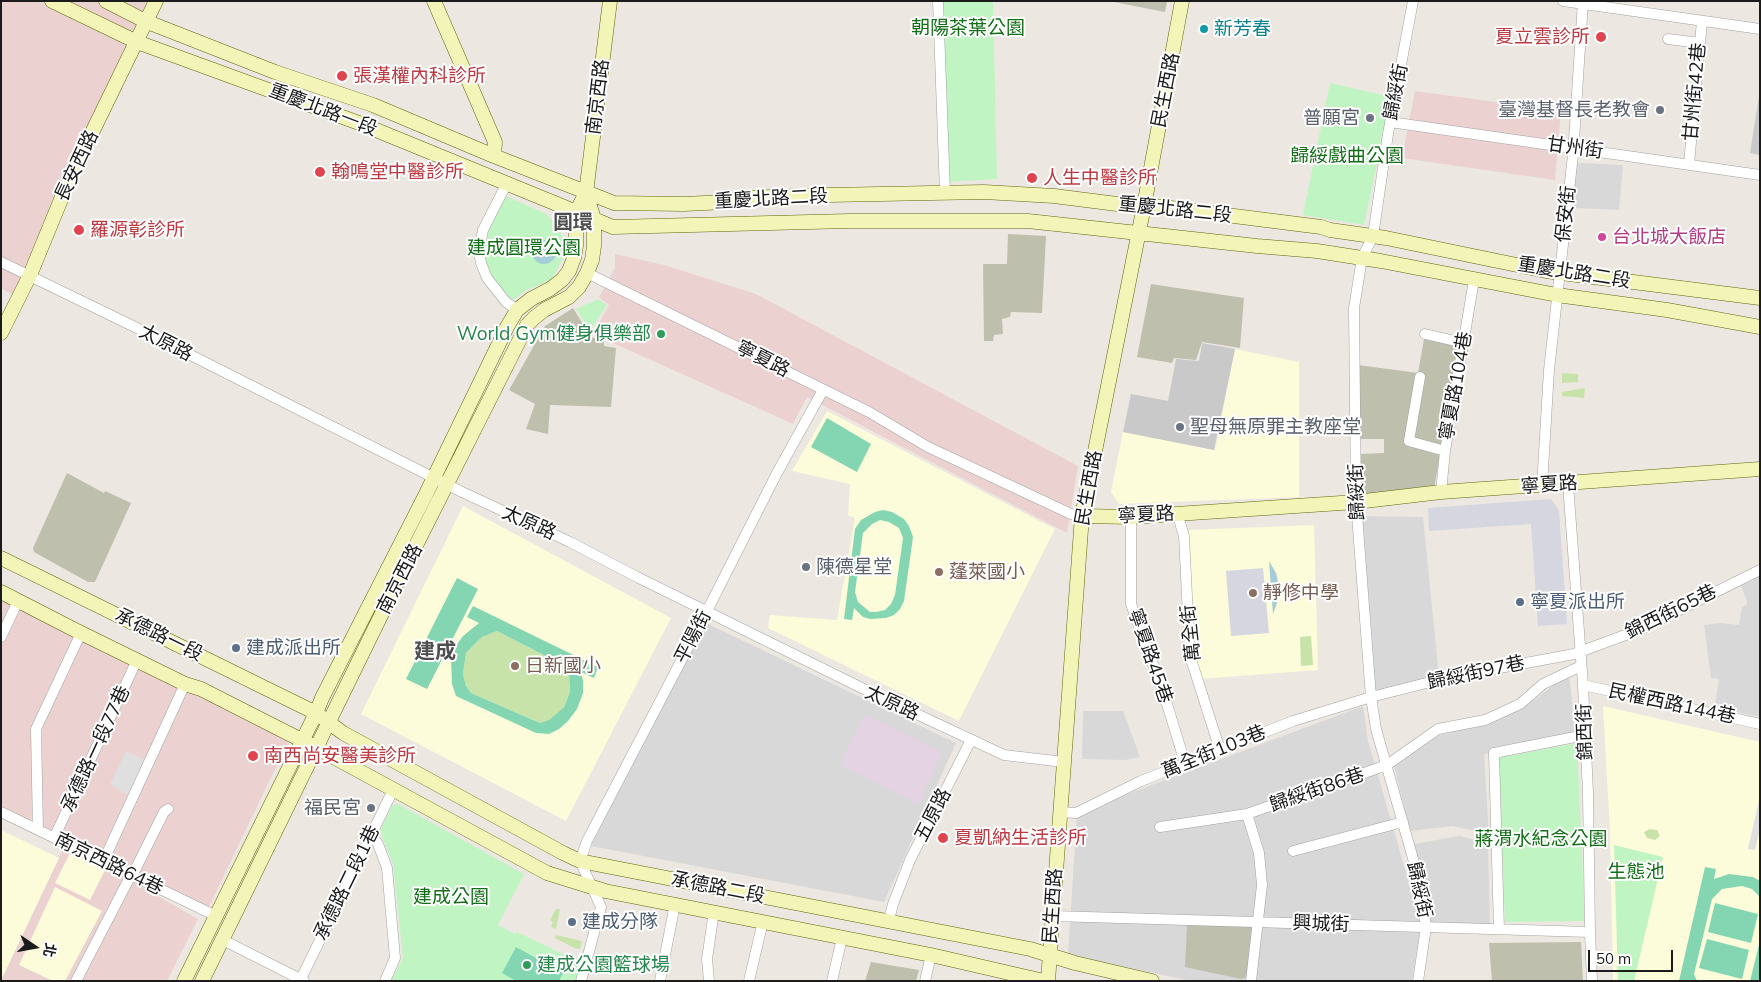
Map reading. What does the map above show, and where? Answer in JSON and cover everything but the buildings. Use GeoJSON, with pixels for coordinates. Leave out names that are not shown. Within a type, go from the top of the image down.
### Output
{"type":"FeatureCollection","features":[{"type":"Feature","properties":{"kind":"main road","name":"重慶北路一段"},"geometry":{"type":"LineString","coordinates":[[52,1],[137,42],[359,123],[594,219]]}},
{"type":"Feature","properties":{"kind":"main road","name":"重慶北路一段"},"geometry":{"type":"LineString","coordinates":[[106,1],[145,21],[275,72],[373,105],[586,193]]}},
{"type":"Feature","properties":{"kind":"main road","name":"長安西路"},"geometry":{"type":"LineString","coordinates":[[1,333],[30,275],[70,180],[156,1]]}},
{"type":"Feature","properties":{"kind":"main road"},"geometry":{"type":"LineString","coordinates":[[434,1],[494,142],[494,156]]}},
{"type":"Feature","properties":{"kind":"main road","name":"南京西路"},"geometry":{"type":"LineString","coordinates":[[184,981],[322,698],[434,478],[507,327],[518,310],[531,299],[562,280],[569,271],[576,246],[576,212],[586,193],[610,1]]}},
{"type":"Feature","properties":{"kind":"main road","name":"民生西路"},"geometry":{"type":"LineString","coordinates":[[1048,981],[1082,516],[1139,233],[1182,1]]}},
{"type":"Feature","properties":{"kind":"main road","name":"重慶北路二段"},"geometry":{"type":"LineString","coordinates":[[586,193],[614,204],[726,202],[743,198],[828,195],[984,192],[1054,196],[1125,205],[1164,207],[1312,226],[1560,272],[1760,298]]}},
{"type":"Feature","properties":{"kind":"main road","name":"南京西路"},"geometry":{"type":"LineString","coordinates":[[202,981],[391,595],[527,325],[534,318],[569,297],[579,287],[587,273],[592,260],[594,246],[594,219],[586,193]]}},
{"type":"Feature","properties":{"kind":"main road","name":"重慶北路二段"},"geometry":{"type":"LineString","coordinates":[[594,219],[613,227],[849,221],[1014,220],[1257,246],[1317,250],[1557,295],[1668,310],[1760,327]]}},
{"type":"Feature","properties":{"kind":"main road","name":"寧夏路"},"geometry":{"type":"LineString","coordinates":[[1082,516],[1131,517],[1356,502],[1440,492],[1760,469]]}},
{"type":"Feature","properties":{"kind":"main road","name":"承德路一段"},"geometry":{"type":"LineString","coordinates":[[1,558],[316,713]]}},
{"type":"Feature","properties":{"kind":"main road","name":"承德路一段"},"geometry":{"type":"LineString","coordinates":[[1,592],[185,684],[201,689],[303,740]]}},
{"type":"Feature","properties":{"kind":"main road","name":"承德路二段"},"geometry":{"type":"LineString","coordinates":[[316,713],[329,724],[562,853],[580,861],[1030,949],[1075,963],[1152,981]]}},
{"type":"Feature","properties":{"kind":"main road","name":"承德路二段"},"geometry":{"type":"LineString","coordinates":[[303,740],[547,873],[592,887],[931,956],[998,975],[1044,981]]}},
{"type":"Feature","properties":{"kind":"street"},"geometry":{"type":"LineString","coordinates":[[938,1],[945,193]]}},
{"type":"Feature","properties":{"kind":"street","name":"歸綏街"},"geometry":{"type":"LineString","coordinates":[[1413,1],[1390,122],[1373,236],[1362,258],[1354,308],[1356,502],[1372,697],[1376,729],[1418,876],[1426,927],[1418,981]]}},
{"type":"Feature","properties":{"kind":"street"},"geometry":{"type":"LineString","coordinates":[[1564,1],[1760,29]]}},
{"type":"Feature","properties":{"kind":"street","name":"保安街"},"geometry":{"type":"LineString","coordinates":[[1542,486],[1549,370],[1573,148],[1583,3]]}},
{"type":"Feature","properties":{"kind":"street","name":"甘州街42巷"},"geometry":{"type":"LineString","coordinates":[[1688,164],[1702,21]]}},
{"type":"Feature","properties":{"kind":"street"},"geometry":{"type":"LineString","coordinates":[[1668,39],[1700,42]]}},
{"type":"Feature","properties":{"kind":"street","name":"甘州街"},"geometry":{"type":"LineString","coordinates":[[1390,122],[1760,175]]}},
{"type":"Feature","properties":{"kind":"street"},"geometry":{"type":"LineString","coordinates":[[507,183],[483,230],[479,252],[481,263],[492,284],[506,302],[518,310]]}},
{"type":"Feature","properties":{"kind":"street","name":"太原路"},"geometry":{"type":"LineString","coordinates":[[1,262],[448,485],[570,542],[841,679],[1004,754],[1064,762]]}},
{"type":"Feature","properties":{"kind":"street","name":"寧夏路"},"geometry":{"type":"LineString","coordinates":[[587,273],[869,412],[928,447],[1072,514],[1082,516]]}},
{"type":"Feature","properties":{"kind":"street","name":"寧夏路104巷"},"geometry":{"type":"LineString","coordinates":[[1440,492],[1445,451],[1474,280]]}},
{"type":"Feature","properties":{"kind":"street"},"geometry":{"type":"LineString","coordinates":[[1425,334],[1464,343]]}},
{"type":"Feature","properties":{"kind":"street"},"geometry":{"type":"LineString","coordinates":[[1420,376],[1409,441],[1445,451]]}},
{"type":"Feature","properties":{"kind":"street","name":"平陽街"},"geometry":{"type":"LineString","coordinates":[[580,861],[587,841],[777,473],[823,390]]}},
{"type":"Feature","properties":{"kind":"street","name":"錦西街"},"geometry":{"type":"LineString","coordinates":[[1568,484],[1584,685],[1592,981]]}},
{"type":"Feature","properties":{"kind":"street","name":"萬全街"},"geometry":{"type":"LineString","coordinates":[[1178,513],[1184,536],[1190,656],[1220,750]]}},
{"type":"Feature","properties":{"kind":"street","name":"寧夏路45巷"},"geometry":{"type":"LineString","coordinates":[[1131,517],[1131,604],[1164,694],[1185,763]]}},
{"type":"Feature","properties":{"kind":"street","name":"錦西街65巷"},"geometry":{"type":"LineString","coordinates":[[1580,651],[1639,630],[1760,570]]}},
{"type":"Feature","properties":{"kind":"street"},"geometry":{"type":"LineString","coordinates":[[1,637],[18,601]]}},
{"type":"Feature","properties":{"kind":"street"},"geometry":{"type":"LineString","coordinates":[[38,830],[36,729],[81,633]]}},
{"type":"Feature","properties":{"kind":"street","name":"歸綏街97巷"},"geometry":{"type":"LineString","coordinates":[[1372,697],[1446,678],[1574,654],[1580,651]]}},
{"type":"Feature","properties":{"kind":"street","name":"承德路一段77巷"},"geometry":{"type":"LineString","coordinates":[[54,838],[137,660]]}},
{"type":"Feature","properties":{"kind":"street","name":"歸綏街86巷"},"geometry":{"type":"LineString","coordinates":[[1160,827],[1247,814],[1387,765],[1438,729],[1485,720],[1520,704],[1543,684],[1582,666]]}},
{"type":"Feature","properties":{"kind":"street"},"geometry":{"type":"LineString","coordinates":[[104,862],[185,684]]}},
{"type":"Feature","properties":{"kind":"street","name":"民權西路144巷"},"geometry":{"type":"LineString","coordinates":[[1584,685],[1760,724]]}},
{"type":"Feature","properties":{"kind":"street","name":"萬全街103巷"},"geometry":{"type":"LineString","coordinates":[[1060,812],[1076,813],[1141,781],[1185,763],[1293,721],[1372,697]]}},
{"type":"Feature","properties":{"kind":"street"},"geometry":{"type":"LineString","coordinates":[[1499,929],[1494,753],[1585,735]]}},
{"type":"Feature","properties":{"kind":"street","name":"五原路"},"geometry":{"type":"LineString","coordinates":[[889,920],[892,904],[910,860],[971,740]]}},
{"type":"Feature","properties":{"kind":"street","name":"承德路二段1巷"},"geometry":{"type":"LineString","coordinates":[[301,980],[394,788]]}},
{"type":"Feature","properties":{"kind":"street"},"geometry":{"type":"LineString","coordinates":[[76,981],[164,812],[168,809]]}},
{"type":"Feature","properties":{"kind":"street","name":"南京西路64巷"},"geometry":{"type":"LineString","coordinates":[[1,812],[216,916]]}},
{"type":"Feature","properties":{"kind":"street"},"geometry":{"type":"LineString","coordinates":[[1247,814],[1259,853],[1262,885],[1251,981]]}},
{"type":"Feature","properties":{"kind":"street"},"geometry":{"type":"LineString","coordinates":[[1293,850],[1403,822]]}},
{"type":"Feature","properties":{"kind":"street"},"geometry":{"type":"LineString","coordinates":[[371,835],[378,844],[387,868],[396,958],[385,981]]}},
{"type":"Feature","properties":{"kind":"street"},"geometry":{"type":"LineString","coordinates":[[580,861],[601,907],[581,981]]}},
{"type":"Feature","properties":{"kind":"street"},"geometry":{"type":"LineString","coordinates":[[660,981],[675,904]]}},
{"type":"Feature","properties":{"kind":"street"},"geometry":{"type":"LineString","coordinates":[[709,981],[707,959],[714,912]]}},
{"type":"Feature","properties":{"kind":"street","name":"興城街"},"geometry":{"type":"LineString","coordinates":[[1053,916],[1590,932]]}},
{"type":"Feature","properties":{"kind":"street"},"geometry":{"type":"LineString","coordinates":[[749,981],[763,921]]}},
{"type":"Feature","properties":{"kind":"street"},"geometry":{"type":"LineString","coordinates":[[832,981],[842,938]]}},
{"type":"Feature","properties":{"kind":"street"},"geometry":{"type":"LineString","coordinates":[[223,940],[301,980]]}},
{"type":"Feature","properties":{"kind":"street"},"geometry":{"type":"LineString","coordinates":[[925,981],[931,956]]}},
{"type":"Feature","properties":{"kind":"shaded area"},"geometry":{"type":"Polygon","coordinates":[[[1,1],[150,1],[13,295],[1,288],[1,1]]]}},
{"type":"Feature","properties":{"kind":"shaded area"},"geometry":{"type":"Polygon","coordinates":[[[1109,1],[1167,1],[1165,12],[1109,1]]]}},
{"type":"Feature","properties":{"kind":"shaded area"},"geometry":{"type":"Polygon","coordinates":[[[1760,90],[1760,155],[1750,153],[1760,90]]]}},
{"type":"Feature","properties":{"kind":"shaded area"},"geometry":{"type":"Polygon","coordinates":[[[1415,91],[1561,111],[1555,180],[1402,158],[1415,91]]]}},
{"type":"Feature","properties":{"kind":"shaded area"},"geometry":{"type":"Polygon","coordinates":[[[1581,163],[1623,165],[1619,210],[1575,208],[1574,165],[1581,163]]]}},
{"type":"Feature","properties":{"kind":"shaded area"},"geometry":{"type":"Polygon","coordinates":[[[1008,234],[1046,236],[1042,313],[1011,312],[1010,317],[1002,319],[1003,334],[994,335],[993,341],[984,341],[983,264],[1007,264],[1008,234]]]}},
{"type":"Feature","properties":{"kind":"shaded area"},"geometry":{"type":"Polygon","coordinates":[[[615,254],[664,265],[756,294],[1078,466],[1067,533],[807,397],[793,424],[593,334],[609,305],[599,297],[615,268],[615,254]]]}},
{"type":"Feature","properties":{"kind":"shaded area"},"geometry":{"type":"Polygon","coordinates":[[[1151,284],[1244,298],[1240,348],[1202,342],[1196,360],[1174,358],[1172,363],[1137,357],[1151,284]]]}},
{"type":"Feature","properties":{"kind":"shaded area"},"geometry":{"type":"Polygon","coordinates":[[[573,308],[589,337],[604,340],[604,346],[616,348],[611,407],[550,405],[548,434],[526,429],[535,404],[509,390],[545,326],[573,308]]]}},
{"type":"Feature","properties":{"kind":"shaded area"},"geometry":{"type":"Polygon","coordinates":[[[1424,339],[1459,346],[1434,489],[1360,498],[1360,454],[1384,453],[1384,439],[1359,439],[1358,365],[1418,373],[1424,339]]]}},
{"type":"Feature","properties":{"kind":"shaded area"},"geometry":{"type":"Polygon","coordinates":[[[1202,343],[1235,349],[1214,450],[1123,432],[1131,394],[1168,401],[1176,359],[1199,361],[1202,343]]]}},
{"type":"Feature","properties":{"kind":"shaded area"},"geometry":{"type":"Polygon","coordinates":[[[1235,349],[1299,362],[1299,497],[1119,504],[1111,492],[1123,432],[1215,450],[1235,349]]]}},
{"type":"Feature","properties":{"kind":"shaded area","name":"蓬萊國小"},"geometry":{"type":"Polygon","coordinates":[[[827,411],[1055,529],[959,721],[768,628],[770,615],[837,620],[855,518],[848,515],[850,484],[792,471],[827,411]]]}},
{"type":"Feature","properties":{"kind":"shaded area"},"geometry":{"type":"Polygon","coordinates":[[[67,473],[104,493],[105,491],[131,503],[95,582],[88,582],[34,552],[33,548],[67,473]]]}},
{"type":"Feature","properties":{"kind":"shaded area"},"geometry":{"type":"Polygon","coordinates":[[[1551,499],[1559,510],[1567,624],[1538,626],[1531,524],[1429,531],[1428,508],[1551,499]]]}},
{"type":"Feature","properties":{"kind":"shaded area","name":"日新國小"},"geometry":{"type":"Polygon","coordinates":[[[463,506],[671,618],[566,821],[361,714],[463,506]]]}},
{"type":"Feature","properties":{"kind":"shaded area"},"geometry":{"type":"Polygon","coordinates":[[[1361,516],[1423,517],[1439,676],[1375,692],[1361,516]]]}},
{"type":"Feature","properties":{"kind":"shaded area","name":"靜修中學"},"geometry":{"type":"Polygon","coordinates":[[[1314,525],[1318,670],[1200,679],[1191,655],[1189,530],[1314,525]]]}},
{"type":"Feature","properties":{"kind":"shaded area"},"geometry":{"type":"Polygon","coordinates":[[[1263,568],[1269,633],[1231,636],[1226,571],[1263,568]]]}},
{"type":"Feature","properties":{"kind":"shaded area"},"geometry":{"type":"Polygon","coordinates":[[[1760,577],[1760,717],[1715,707],[1719,679],[1711,678],[1704,625],[1720,623],[1739,625],[1742,607],[1747,605],[1741,586],[1760,577]]]}},
{"type":"Feature","properties":{"kind":"shaded area"},"geometry":{"type":"Polygon","coordinates":[[[1,593],[79,631],[38,720],[31,827],[1,813],[1,593]]]}},
{"type":"Feature","properties":{"kind":"shaded area"},"geometry":{"type":"Polygon","coordinates":[[[704,622],[956,743],[884,902],[591,846],[704,622]]]}},
{"type":"Feature","properties":{"kind":"shaded area"},"geometry":{"type":"Polygon","coordinates":[[[84,633],[135,659],[53,835],[37,827],[43,720],[84,633]]]}},
{"type":"Feature","properties":{"kind":"shaded area"},"geometry":{"type":"Polygon","coordinates":[[[140,660],[292,734],[206,913],[57,838],[140,660]]]}},
{"type":"Feature","properties":{"kind":"shaded area"},"geometry":{"type":"Polygon","coordinates":[[[1569,673],[1576,739],[1484,754],[1489,834],[1452,826],[1410,831],[1394,765],[1439,735],[1487,723],[1530,703],[1569,673]]]}},
{"type":"Feature","properties":{"kind":"shaded area"},"geometry":{"type":"Polygon","coordinates":[[[1363,706],[1368,741],[1421,924],[1412,981],[1191,981],[1068,955],[1077,813],[1363,706]]]}},
{"type":"Feature","properties":{"kind":"shaded area"},"geometry":{"type":"Polygon","coordinates":[[[1603,706],[1760,742],[1760,981],[1613,981],[1610,832],[1603,706]]]}},
{"type":"Feature","properties":{"kind":"shaded area"},"geometry":{"type":"Polygon","coordinates":[[[1083,711],[1123,711],[1140,757],[1125,760],[1082,759],[1083,711]]]}},
{"type":"Feature","properties":{"kind":"shaded area"},"geometry":{"type":"Polygon","coordinates":[[[865,714],[938,750],[940,753],[934,771],[918,804],[840,765],[865,714]]]}},
{"type":"Feature","properties":{"kind":"shaded area"},"geometry":{"type":"Polygon","coordinates":[[[126,751],[146,761],[129,796],[110,784],[126,751]]]}},
{"type":"Feature","properties":{"kind":"shaded area"},"geometry":{"type":"Polygon","coordinates":[[[1760,796],[1760,829],[1755,850],[1748,849],[1760,796]]]}},
{"type":"Feature","properties":{"kind":"shaded area"},"geometry":{"type":"Polygon","coordinates":[[[1,830],[59,858],[1,980],[1,830]]]}},
{"type":"Feature","properties":{"kind":"shaded area"},"geometry":{"type":"Polygon","coordinates":[[[1459,836],[1488,843],[1490,928],[1428,923],[1414,844],[1459,836]]]}},
{"type":"Feature","properties":{"kind":"shaded area"},"geometry":{"type":"Polygon","coordinates":[[[65,845],[130,877],[72,981],[1,981],[65,845]]]}},
{"type":"Feature","properties":{"kind":"shaded area"},"geometry":{"type":"Polygon","coordinates":[[[72,849],[107,866],[90,900],[55,883],[72,849]]]}},
{"type":"Feature","properties":{"kind":"shaded area"},"geometry":{"type":"Polygon","coordinates":[[[131,881],[198,919],[167,981],[80,981],[131,881]]]}},
{"type":"Feature","properties":{"kind":"shaded area"},"geometry":{"type":"Polygon","coordinates":[[[55,887],[102,911],[65,981],[53,981],[19,965],[55,887]]]}},
{"type":"Feature","properties":{"kind":"shaded area"},"geometry":{"type":"Polygon","coordinates":[[[1187,925],[1252,927],[1247,977],[1241,979],[1185,967],[1187,925]]]}},
{"type":"Feature","properties":{"kind":"shaded area"},"geometry":{"type":"Polygon","coordinates":[[[1581,942],[1583,981],[1492,981],[1489,943],[1581,942]]]}},
{"type":"Feature","properties":{"kind":"shaded area"},"geometry":{"type":"Polygon","coordinates":[[[871,962],[919,970],[916,981],[865,981],[871,962]]]}},
{"type":"Feature","properties":{"kind":"green space","name":"朝陽茶葉公園"},"geometry":{"type":"Polygon","coordinates":[[[942,1],[993,1],[997,179],[948,182],[942,1]]]}},
{"type":"Feature","properties":{"kind":"green space","name":"歸綏戲曲公園"},"geometry":{"type":"Polygon","coordinates":[[[1330,83],[1391,97],[1364,225],[1303,215],[1330,83]]]}},
{"type":"Feature","properties":{"kind":"green space","name":"建成圓環公園"},"geometry":{"type":"Polygon","coordinates":[[[506,196],[546,214],[559,228],[564,243],[563,258],[550,280],[528,289],[513,300],[504,295],[492,278],[485,259],[484,249],[486,233],[506,196]]]}},
{"type":"Feature","properties":{"kind":"green space"},"geometry":{"type":"Polygon","coordinates":[[[598,299],[607,305],[590,330],[576,309],[598,299]]]}},
{"type":"Feature","properties":{"kind":"green space"},"geometry":{"type":"Polygon","coordinates":[[[1562,373],[1578,374],[1578,382],[1562,383],[1562,373]]]}},
{"type":"Feature","properties":{"kind":"green space"},"geometry":{"type":"Polygon","coordinates":[[[1585,388],[1584,398],[1562,396],[1562,392],[1585,388]]]}},
{"type":"Feature","properties":{"kind":"green space"},"geometry":{"type":"Polygon","coordinates":[[[827,418],[871,444],[857,472],[811,447],[827,418]]]}},
{"type":"Feature","properties":{"kind":"green space"},"geometry":{"type":"Polygon","coordinates":[[[883,510],[892,512],[904,519],[913,537],[904,601],[894,615],[886,618],[870,619],[863,617],[854,608],[852,620],[844,619],[855,529],[861,520],[883,510]],[[880,520],[872,524],[863,533],[855,592],[858,602],[870,612],[885,610],[891,604],[895,595],[903,538],[899,528],[889,522],[880,520]]]}},
{"type":"Feature","properties":{"kind":"green space"},"geometry":{"type":"Polygon","coordinates":[[[457,578],[478,589],[427,689],[406,679],[457,578]]]}},
{"type":"Feature","properties":{"kind":"green space"},"geometry":{"type":"Polygon","coordinates":[[[473,606],[598,667],[594,678],[581,672],[583,693],[577,709],[568,721],[559,729],[549,734],[536,733],[456,696],[452,684],[451,659],[455,647],[463,636],[479,623],[467,617],[473,606]],[[497,631],[482,637],[466,653],[463,674],[466,686],[471,693],[540,723],[549,720],[564,707],[570,692],[569,674],[565,666],[497,631]]]}},
{"type":"Feature","properties":{"kind":"green space"},"geometry":{"type":"Polygon","coordinates":[[[497,631],[565,666],[569,674],[570,692],[564,707],[549,720],[540,723],[471,693],[466,686],[463,674],[466,653],[482,637],[497,631]]]}},
{"type":"Feature","properties":{"kind":"green space"},"geometry":{"type":"Polygon","coordinates":[[[1311,636],[1313,665],[1301,666],[1300,637],[1311,636]]]}},
{"type":"Feature","properties":{"kind":"green space","name":"蔣渭水紀念公園"},"geometry":{"type":"Polygon","coordinates":[[[1577,743],[1585,921],[1505,922],[1498,758],[1577,743]]]}},
{"type":"Feature","properties":{"kind":"green space","name":"建成公園"},"geometry":{"type":"Polygon","coordinates":[[[395,804],[524,874],[498,925],[569,957],[584,961],[578,981],[391,981],[403,957],[393,864],[380,831],[392,806],[395,804]]]}},
{"type":"Feature","properties":{"kind":"green space"},"geometry":{"type":"Polygon","coordinates":[[[1650,829],[1657,830],[1660,836],[1655,840],[1647,838],[1644,832],[1650,829]]]}},
{"type":"Feature","properties":{"kind":"green space","name":"生態池"},"geometry":{"type":"Polygon","coordinates":[[[1614,845],[1663,857],[1634,981],[1618,981],[1614,845]]]}},
{"type":"Feature","properties":{"kind":"green space"},"geometry":{"type":"Polygon","coordinates":[[[1705,867],[1716,869],[1714,879],[1729,874],[1753,877],[1760,881],[1760,897],[1752,889],[1742,886],[1722,889],[1712,899],[1694,974],[1697,981],[1679,981],[1705,867]]]}},
{"type":"Feature","properties":{"kind":"green space"},"geometry":{"type":"Polygon","coordinates":[[[1715,903],[1758,914],[1751,943],[1708,932],[1715,903]]]}},
{"type":"Feature","properties":{"kind":"green space"},"geometry":{"type":"Polygon","coordinates":[[[556,909],[560,909],[556,929],[551,927],[553,922],[550,920],[556,909]]]}},
{"type":"Feature","properties":{"kind":"green space"},"geometry":{"type":"Polygon","coordinates":[[[556,935],[582,941],[580,949],[574,948],[555,938],[556,935]]]}},
{"type":"Feature","properties":{"kind":"green space"},"geometry":{"type":"Polygon","coordinates":[[[1707,939],[1749,950],[1742,979],[1699,968],[1707,939]]]}},
{"type":"Feature","properties":{"kind":"green space"},"geometry":{"type":"Polygon","coordinates":[[[1760,941],[1760,981],[1750,981],[1760,941]]]}},
{"type":"Feature","properties":{"kind":"green space","name":"建成公園籃球場"},"geometry":{"type":"Polygon","coordinates":[[[516,947],[563,973],[559,981],[516,981],[502,973],[516,947]]]}},
{"type":"Feature","properties":{"kind":"water"},"geometry":{"type":"Polygon","coordinates":[[[544,240],[553,243],[556,252],[553,261],[544,264],[535,261],[532,252],[535,243],[544,240]]]}},
{"type":"Feature","properties":{"kind":"water"},"geometry":{"type":"Polygon","coordinates":[[[1269,561],[1276,573],[1279,586],[1277,603],[1273,614],[1269,561]]]}},
{"type":"Feature","properties":{"kind":"place","name":"新芳春"},"geometry":{"type":"Point","coordinates":[1204,29]}},
{"type":"Feature","properties":{"kind":"place","name":"夏立雲診所"},"geometry":{"type":"Point","coordinates":[1601,37]}},
{"type":"Feature","properties":{"kind":"place","name":"張漢權內科診所"},"geometry":{"type":"Point","coordinates":[342,76]}},
{"type":"Feature","properties":{"kind":"place","name":"臺灣基督長老教會"},"geometry":{"type":"Point","coordinates":[1660,110]}},
{"type":"Feature","properties":{"kind":"place","name":"普願宮"},"geometry":{"type":"Point","coordinates":[1370,118]}},
{"type":"Feature","properties":{"kind":"place","name":"翰鳴堂中醫診所"},"geometry":{"type":"Point","coordinates":[320,172]}},
{"type":"Feature","properties":{"kind":"place","name":"人生中醫診所"},"geometry":{"type":"Point","coordinates":[1032,178]}},
{"type":"Feature","properties":{"kind":"place","name":"羅源彰診所"},"geometry":{"type":"Point","coordinates":[79,230]}},
{"type":"Feature","properties":{"kind":"place","name":"台北城大飯店"},"geometry":{"type":"Point","coordinates":[1602,237]}},
{"type":"Feature","properties":{"kind":"place","name":"World Gym健身俱樂部"},"geometry":{"type":"Point","coordinates":[661,334]}},
{"type":"Feature","properties":{"kind":"place","name":"聖母無原罪主教座堂"},"geometry":{"type":"Point","coordinates":[1180,427]}},
{"type":"Feature","properties":{"kind":"place","name":"陳德星堂"},"geometry":{"type":"Point","coordinates":[806,567]}},
{"type":"Feature","properties":{"kind":"place","name":"蓬萊國小"},"geometry":{"type":"Point","coordinates":[939,572]}},
{"type":"Feature","properties":{"kind":"place","name":"靜修中學"},"geometry":{"type":"Point","coordinates":[1253,593]}},
{"type":"Feature","properties":{"kind":"place","name":"寧夏派出所"},"geometry":{"type":"Point","coordinates":[1520,602]}},
{"type":"Feature","properties":{"kind":"place","name":"建成派出所"},"geometry":{"type":"Point","coordinates":[236,648]}},
{"type":"Feature","properties":{"kind":"place","name":"日新國小"},"geometry":{"type":"Point","coordinates":[515,666]}},
{"type":"Feature","properties":{"kind":"place","name":"南西尚安醫美診所"},"geometry":{"type":"Point","coordinates":[253,756]}},
{"type":"Feature","properties":{"kind":"place","name":"福民宮"},"geometry":{"type":"Point","coordinates":[371,808]}},
{"type":"Feature","properties":{"kind":"place","name":"夏凱納生活診所"},"geometry":{"type":"Point","coordinates":[943,838]}},
{"type":"Feature","properties":{"kind":"place","name":"建成分隊"},"geometry":{"type":"Point","coordinates":[572,922]}},
{"type":"Feature","properties":{"kind":"place","name":"建成公園籃球場"},"geometry":{"type":"Point","coordinates":[527,965]}},
{"type":"Feature","properties":{"kind":"district","name":"圓環"},"geometry":{"type":"Point","coordinates":[573,223]}},
{"type":"Feature","properties":{"kind":"district","name":"建成"},"geometry":{"type":"Point","coordinates":[435,652]}}]}
